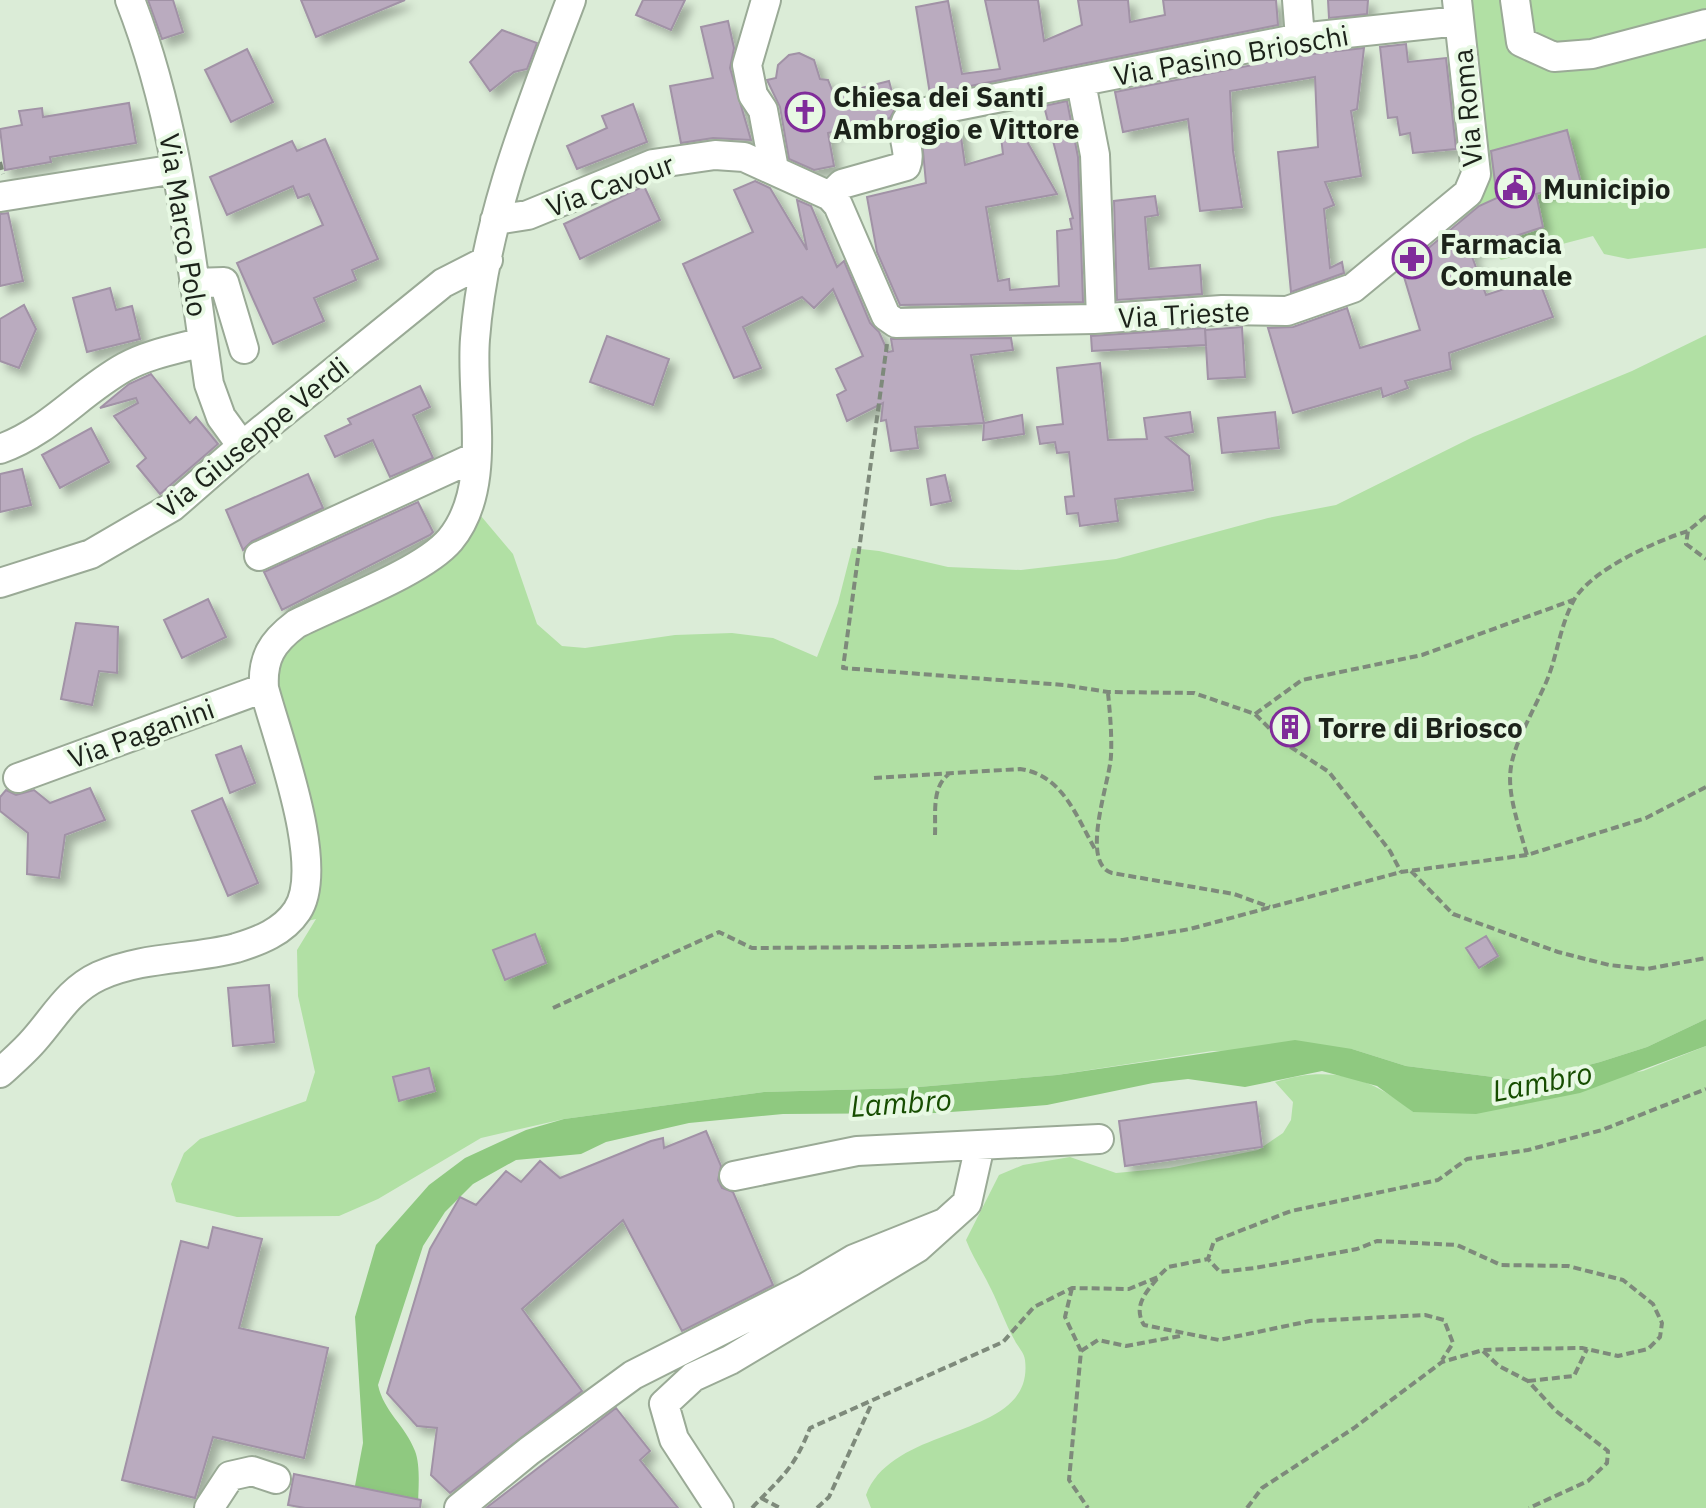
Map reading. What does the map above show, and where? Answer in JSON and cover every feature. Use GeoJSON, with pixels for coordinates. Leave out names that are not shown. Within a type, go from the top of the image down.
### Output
{"type":"FeatureCollection","features":[{"type":"Feature","properties":{"kind":"street","name":"Via Marco Polo"},"geometry":{"type":"LineString","coordinates":[[130,0],[153,58],[176,169],[209,384],[217,406],[242,446]]}},
{"type":"Feature","properties":{"kind":"street"},"geometry":{"type":"LineString","coordinates":[[0,1073],[35,1040],[59,1006],[80,987],[98,977],[137,962],[233,948],[264,938],[282,927],[298,910],[309,870],[303,831],[264,688],[263,669],[277,638],[296,624],[417,564],[449,540],[470,503],[475,457],[475,337],[496,214],[571,0]]}},
{"type":"Feature","properties":{"kind":"street"},"geometry":{"type":"LineString","coordinates":[[766,0],[747,65],[753,95],[763,110],[774,169]]}},
{"type":"Feature","properties":{"kind":"street"},"geometry":{"type":"LineString","coordinates":[[1297,0],[1300,38]]}},
{"type":"Feature","properties":{"kind":"street"},"geometry":{"type":"LineString","coordinates":[[1515,0],[1521,42],[1554,57],[1606,51],[1706,24]]}},
{"type":"Feature","properties":{"kind":"street","name":"Via Pasino Brioschi"},"geometry":{"type":"LineString","coordinates":[[822,193],[842,184],[906,166],[909,160],[903,129],[911,115],[1300,38],[1458,11]]}},
{"type":"Feature","properties":{"kind":"street","name":"Via Roma"},"geometry":{"type":"LineString","coordinates":[[1451,209],[1468,193],[1476,174],[1458,11]]}},
{"type":"Feature","properties":{"kind":"street"},"geometry":{"type":"LineString","coordinates":[[1081,83],[1095,155],[1101,318]]}},
{"type":"Feature","properties":{"kind":"street","name":"Via Cavour"},"geometry":{"type":"LineString","coordinates":[[496,214],[528,215],[626,174],[685,158],[744,157],[822,193]]}},
{"type":"Feature","properties":{"kind":"street"},"geometry":{"type":"LineString","coordinates":[[0,197],[176,169]]}},
{"type":"Feature","properties":{"kind":"street"},"geometry":{"type":"LineString","coordinates":[[822,193],[846,217],[891,319]]}},
{"type":"Feature","properties":{"kind":"street","name":"Via Trieste"},"geometry":{"type":"LineString","coordinates":[[891,319],[1101,318],[1222,310],[1287,311],[1353,288],[1451,209]]}},
{"type":"Feature","properties":{"kind":"street"},"geometry":{"type":"LineString","coordinates":[[443,283],[496,214]]}},
{"type":"Feature","properties":{"kind":"street","name":"Via Giuseppe Verdi"},"geometry":{"type":"LineString","coordinates":[[0,583],[91,554],[172,507],[242,446],[443,283],[488,260]]}},
{"type":"Feature","properties":{"kind":"street"},"geometry":{"type":"LineString","coordinates":[[194,283],[224,282],[244,349]]}},
{"type":"Feature","properties":{"kind":"street"},"geometry":{"type":"LineString","coordinates":[[0,449],[34,434],[122,369],[142,358],[203,342]]}},
{"type":"Feature","properties":{"kind":"street"},"geometry":{"type":"LineString","coordinates":[[259,556],[475,457]]}},
{"type":"Feature","properties":{"kind":"street","name":"Via Paganini"},"geometry":{"type":"LineString","coordinates":[[18,778],[264,688]]}},
{"type":"Feature","properties":{"kind":"street"},"geometry":{"type":"LineString","coordinates":[[734,1176],[857,1151],[1099,1139]]}},
{"type":"Feature","properties":{"kind":"street"},"geometry":{"type":"LineString","coordinates":[[719,1508],[674,1439],[664,1404],[693,1377],[730,1360],[762,1338],[886,1269],[944,1223],[967,1203],[980,1145]]}},
{"type":"Feature","properties":{"kind":"street"},"geometry":{"type":"LineString","coordinates":[[459,1508],[529,1451],[633,1375],[805,1288],[854,1259],[944,1223]]}},
{"type":"Feature","properties":{"kind":"street"},"geometry":{"type":"LineString","coordinates":[[209,1508],[230,1476],[252,1471],[276,1479]]}},
{"type":"Feature","properties":{"kind":"path"},"geometry":{"type":"LineString","coordinates":[[891,319],[843,668],[1064,685],[1108,692],[1194,693],[1255,714],[1283,742],[1329,772],[1390,851],[1401,872]]}},
{"type":"Feature","properties":{"kind":"path"},"geometry":{"type":"LineString","coordinates":[[1255,714],[1302,680],[1422,655],[1574,600],[1599,577],[1654,542],[1688,531],[1706,516]]}},
{"type":"Feature","properties":{"kind":"path"},"geometry":{"type":"LineString","coordinates":[[1688,531],[1686,544],[1706,559]]}},
{"type":"Feature","properties":{"kind":"path"},"geometry":{"type":"LineString","coordinates":[[1527,855],[1507,780],[1508,766],[1514,745],[1544,687],[1574,600]]}},
{"type":"Feature","properties":{"kind":"path"},"geometry":{"type":"LineString","coordinates":[[1097,853],[1111,755],[1108,692]]}},
{"type":"Feature","properties":{"kind":"path"},"geometry":{"type":"LineString","coordinates":[[874,778],[1020,769],[1039,771],[1063,795],[1105,871],[1234,894],[1272,908]]}},
{"type":"Feature","properties":{"kind":"path"},"geometry":{"type":"LineString","coordinates":[[935,835],[936,794],[941,780],[951,772]]}},
{"type":"Feature","properties":{"kind":"path"},"geometry":{"type":"LineString","coordinates":[[553,1008],[719,932],[752,948],[1123,940],[1190,929],[1401,872],[1527,855],[1646,818],[1706,787]]}},
{"type":"Feature","properties":{"kind":"path"},"geometry":{"type":"LineString","coordinates":[[1411,871],[1453,914],[1558,952],[1609,965],[1647,969],[1706,958]]}},
{"type":"Feature","properties":{"kind":"path"},"geometry":{"type":"LineString","coordinates":[[1208,1259],[1214,1241],[1291,1211],[1438,1180],[1467,1159],[1528,1150],[1602,1130],[1706,1089]]}},
{"type":"Feature","properties":{"kind":"path"},"geometry":{"type":"LineString","coordinates":[[1208,1259],[1220,1272],[1357,1249],[1377,1241],[1457,1245],[1501,1265],[1568,1266],[1623,1280],[1653,1304],[1662,1323],[1660,1337],[1648,1349],[1618,1356],[1587,1349],[1483,1350],[1442,1362],[1354,1428],[1262,1488],[1247,1508]]}},
{"type":"Feature","properties":{"kind":"path"},"geometry":{"type":"LineString","coordinates":[[1208,1259],[1168,1267],[1158,1277],[1140,1301],[1139,1317],[1144,1325],[1219,1340],[1310,1321],[1425,1315],[1444,1320],[1449,1330],[1453,1343],[1442,1362]]}},
{"type":"Feature","properties":{"kind":"path"},"geometry":{"type":"LineString","coordinates":[[752,1508],[781,1482],[800,1452],[810,1428],[1003,1342],[1034,1307],[1072,1288],[1129,1289],[1158,1277]]}},
{"type":"Feature","properties":{"kind":"path"},"geometry":{"type":"LineString","coordinates":[[1072,1288],[1065,1317],[1081,1351],[1069,1480],[1088,1508]]}},
{"type":"Feature","properties":{"kind":"path"},"geometry":{"type":"LineString","coordinates":[[1081,1351],[1098,1340],[1126,1346],[1186,1335]]}},
{"type":"Feature","properties":{"kind":"path"},"geometry":{"type":"LineString","coordinates":[[1528,1381],[1574,1376],[1587,1349]]}},
{"type":"Feature","properties":{"kind":"path"},"geometry":{"type":"LineString","coordinates":[[1483,1350],[1499,1366],[1528,1381],[1556,1411],[1608,1451],[1607,1463],[1588,1481],[1529,1508]]}},
{"type":"Feature","properties":{"kind":"path"},"geometry":{"type":"LineString","coordinates":[[817,1508],[829,1497],[871,1403]]}},
{"type":"Feature","properties":{"kind":"path"},"geometry":{"type":"LineString","coordinates":[[761,1498],[780,1508]]}},
{"type":"Feature","properties":{"kind":"shaded area"},"geometry":{"type":"Polygon","coordinates":[[[1457,0],[1706,0],[1706,248],[1628,259],[1604,254],[1593,236],[1501,260],[1451,209],[1468,193],[1457,0]]]}},
{"type":"Feature","properties":{"kind":"shaded area"},"geometry":{"type":"Polygon","coordinates":[[[1706,335],[1706,1019],[1647,1047],[1600,1062],[1554,1074],[1509,1079],[1406,1066],[1352,1049],[1212,1051],[1057,1075],[907,1088],[764,1092],[564,1119],[481,1138],[378,1199],[339,1216],[237,1217],[176,1202],[171,1184],[184,1153],[200,1139],[306,1101],[315,1072],[298,996],[297,950],[316,919],[282,927],[298,910],[269,651],[417,564],[470,503],[513,554],[537,624],[562,646],[585,648],[675,635],[732,633],[773,638],[817,657],[838,603],[852,548],[948,567],[1021,570],[1116,559],[1268,518],[1336,505],[1473,437],[1632,371],[1706,335]]]}},
{"type":"Feature","properties":{"kind":"shaded area"},"geometry":{"type":"Polygon","coordinates":[[[1706,1046],[1706,1508],[871,1508],[866,1495],[881,1471],[904,1454],[986,1419],[1008,1405],[1022,1386],[1024,1357],[966,1240],[999,1175],[1023,1165],[1070,1157],[1116,1173],[1169,1168],[1258,1150],[1283,1133],[1291,1120],[1293,1102],[1275,1082],[1294,1077],[1331,1075],[1365,1082],[1413,1112],[1643,1071],[1706,1046]]]}},
{"type":"Feature","properties":{"kind":"water","name":"Lambro"},"geometry":{"type":"Polygon","coordinates":[[[1706,1019],[1706,1046],[1580,1093],[1476,1114],[1413,1112],[1377,1086],[1322,1071],[1245,1087],[1188,1079],[1153,1083],[1047,1105],[936,1113],[783,1114],[689,1123],[606,1142],[581,1154],[516,1160],[473,1184],[445,1212],[423,1246],[378,1385],[385,1403],[417,1457],[418,1508],[351,1507],[363,1443],[355,1317],[376,1245],[429,1185],[465,1158],[526,1130],[564,1119],[764,1092],[907,1088],[1057,1075],[1295,1040],[1352,1049],[1406,1066],[1509,1079],[1554,1074],[1600,1062],[1647,1047],[1706,1019]]]}},
{"type":"Feature","properties":{"kind":"building"},"geometry":{"type":"Polygon","coordinates":[[[148,0],[173,0],[183,32],[162,39],[148,0]]]}},
{"type":"Feature","properties":{"kind":"building"},"geometry":{"type":"Polygon","coordinates":[[[301,0],[405,0],[316,37],[301,0]]]}},
{"type":"Feature","properties":{"kind":"building"},"geometry":{"type":"Polygon","coordinates":[[[643,0],[685,0],[671,30],[636,15],[643,0]]]}},
{"type":"Feature","properties":{"kind":"building"},"geometry":{"type":"Polygon","coordinates":[[[985,0],[1038,0],[1044,41],[1082,25],[1078,0],[1128,0],[1130,22],[1165,15],[1163,0],[1276,0],[1278,25],[930,94],[916,7],[948,1],[962,74],[1000,69],[985,0]]]}},
{"type":"Feature","properties":{"kind":"building"},"geometry":{"type":"Polygon","coordinates":[[[1328,0],[1368,0],[1367,14],[1329,18],[1328,0]]]}},
{"type":"Feature","properties":{"kind":"building"},"geometry":{"type":"Polygon","coordinates":[[[728,21],[734,48],[730,68],[751,140],[713,138],[681,143],[670,86],[713,78],[701,27],[728,21]]]}},
{"type":"Feature","properties":{"kind":"building"},"geometry":{"type":"Polygon","coordinates":[[[502,30],[537,43],[527,69],[514,72],[490,91],[470,62],[502,30]]]}},
{"type":"Feature","properties":{"kind":"building"},"geometry":{"type":"Polygon","coordinates":[[[1406,44],[1408,62],[1446,58],[1456,149],[1413,153],[1410,133],[1400,135],[1397,117],[1388,118],[1380,47],[1406,44]]]}},
{"type":"Feature","properties":{"kind":"building"},"geometry":{"type":"Polygon","coordinates":[[[1364,48],[1357,109],[1351,111],[1361,176],[1325,182],[1334,205],[1324,209],[1330,268],[1342,262],[1344,273],[1291,292],[1278,152],[1318,147],[1315,77],[1230,91],[1233,151],[1242,207],[1200,211],[1188,119],[1123,132],[1115,92],[1303,55],[1364,48]]]}},
{"type":"Feature","properties":{"kind":"building"},"geometry":{"type":"Polygon","coordinates":[[[247,49],[273,102],[231,122],[205,70],[247,49]]]}},
{"type":"Feature","properties":{"kind":"building","name":"Chiesa dei Santi Ambrogio e Vittore"},"geometry":{"type":"Polygon","coordinates":[[[799,53],[814,60],[820,79],[828,80],[834,95],[889,81],[896,107],[890,118],[828,133],[834,166],[814,170],[789,159],[780,107],[767,80],[776,78],[778,65],[789,55],[799,53]]]}},
{"type":"Feature","properties":{"kind":"building"},"geometry":{"type":"Polygon","coordinates":[[[1067,101],[1078,157],[1083,302],[900,305],[877,252],[867,197],[926,183],[921,130],[959,123],[965,165],[1003,154],[1001,137],[1021,131],[1057,194],[986,207],[998,281],[1009,279],[1010,290],[1059,286],[1057,231],[1072,229],[1070,219],[1073,218],[1044,106],[1067,101]]]}},
{"type":"Feature","properties":{"kind":"building"},"geometry":{"type":"Polygon","coordinates":[[[129,103],[136,143],[50,157],[51,162],[5,170],[0,129],[22,125],[19,111],[42,108],[43,117],[129,103]]]}},
{"type":"Feature","properties":{"kind":"building"},"geometry":{"type":"Polygon","coordinates":[[[633,104],[647,142],[577,169],[567,146],[607,128],[602,116],[633,104]]]}},
{"type":"Feature","properties":{"kind":"building"},"geometry":{"type":"Polygon","coordinates":[[[1567,130],[1581,183],[1536,194],[1543,227],[1470,251],[1486,295],[1538,278],[1553,317],[1449,353],[1451,369],[1405,381],[1408,388],[1383,397],[1381,388],[1293,413],[1268,328],[1293,327],[1347,308],[1360,348],[1420,330],[1402,270],[1479,206],[1497,198],[1491,151],[1567,130]]]}},
{"type":"Feature","properties":{"kind":"building"},"geometry":{"type":"Polygon","coordinates":[[[325,139],[378,259],[352,270],[356,280],[314,298],[324,321],[273,344],[237,263],[323,225],[309,194],[298,198],[293,186],[227,215],[210,177],[292,141],[297,151],[325,139]]]}},
{"type":"Feature","properties":{"kind":"building"},"geometry":{"type":"Polygon","coordinates":[[[755,181],[770,188],[807,250],[797,200],[811,206],[837,267],[844,261],[870,323],[879,332],[888,352],[893,351],[891,339],[1011,338],[1013,350],[971,355],[984,423],[915,427],[918,448],[891,451],[886,420],[881,421],[883,403],[847,421],[837,395],[846,390],[836,369],[863,356],[833,289],[814,308],[802,297],[743,327],[761,368],[734,378],[683,264],[753,232],[734,190],[755,181]]]}},
{"type":"Feature","properties":{"kind":"building"},"geometry":{"type":"Polygon","coordinates":[[[644,186],[660,220],[580,259],[564,224],[644,186]]]}},
{"type":"Feature","properties":{"kind":"building"},"geometry":{"type":"Polygon","coordinates":[[[1155,196],[1158,215],[1145,217],[1149,269],[1200,265],[1202,294],[1117,300],[1114,201],[1155,196]]]}},
{"type":"Feature","properties":{"kind":"building"},"geometry":{"type":"Polygon","coordinates":[[[8,213],[23,281],[0,286],[0,214],[8,213]]]}},
{"type":"Feature","properties":{"kind":"building"},"geometry":{"type":"Polygon","coordinates":[[[110,288],[116,310],[132,306],[140,339],[87,352],[73,298],[110,288]]]}},
{"type":"Feature","properties":{"kind":"building"},"geometry":{"type":"Polygon","coordinates":[[[24,305],[36,329],[19,368],[0,361],[0,319],[24,305]]]}},
{"type":"Feature","properties":{"kind":"building"},"geometry":{"type":"Polygon","coordinates":[[[1242,327],[1245,377],[1208,379],[1205,330],[1242,327]]]}},
{"type":"Feature","properties":{"kind":"building"},"geometry":{"type":"Polygon","coordinates":[[[1205,328],[1206,345],[1092,351],[1091,336],[1205,328]]]}},
{"type":"Feature","properties":{"kind":"building"},"geometry":{"type":"Polygon","coordinates":[[[607,336],[669,359],[653,405],[590,382],[607,336]]]}},
{"type":"Feature","properties":{"kind":"building"},"geometry":{"type":"Polygon","coordinates":[[[1100,363],[1108,440],[1147,439],[1144,418],[1190,412],[1193,432],[1166,437],[1189,456],[1193,490],[1115,499],[1118,521],[1080,526],[1078,513],[1067,514],[1065,497],[1074,496],[1069,452],[1057,453],[1055,442],[1040,444],[1037,427],[1063,424],[1057,368],[1100,363]]]}},
{"type":"Feature","properties":{"kind":"building"},"geometry":{"type":"Polygon","coordinates":[[[151,374],[190,423],[196,417],[218,444],[160,494],[137,466],[146,458],[114,416],[138,403],[136,398],[100,408],[129,384],[151,374]]]}},
{"type":"Feature","properties":{"kind":"building"},"geometry":{"type":"Polygon","coordinates":[[[420,386],[430,407],[413,415],[433,458],[390,477],[373,440],[335,457],[325,436],[351,424],[348,419],[420,386]]]}},
{"type":"Feature","properties":{"kind":"building"},"geometry":{"type":"Polygon","coordinates":[[[1275,412],[1279,448],[1222,453],[1218,418],[1275,412]]]}},
{"type":"Feature","properties":{"kind":"building"},"geometry":{"type":"Polygon","coordinates":[[[1022,415],[1024,434],[983,440],[984,423],[1022,415]]]}},
{"type":"Feature","properties":{"kind":"building"},"geometry":{"type":"Polygon","coordinates":[[[91,428],[109,462],[60,488],[42,455],[91,428]]]}},
{"type":"Feature","properties":{"kind":"building"},"geometry":{"type":"Polygon","coordinates":[[[22,469],[31,505],[0,512],[0,474],[22,469]]]}},
{"type":"Feature","properties":{"kind":"building"},"geometry":{"type":"Polygon","coordinates":[[[308,474],[323,508],[252,541],[243,550],[226,510],[308,474]]]}},
{"type":"Feature","properties":{"kind":"building"},"geometry":{"type":"Polygon","coordinates":[[[945,475],[951,501],[931,505],[927,479],[945,475]]]}},
{"type":"Feature","properties":{"kind":"building"},"geometry":{"type":"Polygon","coordinates":[[[418,502],[433,532],[430,535],[282,610],[264,572],[418,502]]]}},
{"type":"Feature","properties":{"kind":"building"},"geometry":{"type":"Polygon","coordinates":[[[208,599],[226,637],[182,658],[164,620],[208,599]]]}},
{"type":"Feature","properties":{"kind":"building"},"geometry":{"type":"Polygon","coordinates":[[[76,623],[118,627],[117,673],[99,671],[92,705],[61,699],[76,623]]]}},
{"type":"Feature","properties":{"kind":"building","name":"Torre di Briosco"},"geometry":{"type":"Polygon","coordinates":[[[1289,713],[1298,717],[1302,726],[1298,735],[1289,739],[1280,735],[1276,726],[1280,717],[1289,713]]]}},
{"type":"Feature","properties":{"kind":"building"},"geometry":{"type":"Polygon","coordinates":[[[241,746],[255,783],[230,793],[216,755],[241,746]]]}},
{"type":"Feature","properties":{"kind":"building"},"geometry":{"type":"Polygon","coordinates":[[[90,788],[105,820],[65,835],[59,878],[27,874],[28,833],[0,811],[0,797],[6,790],[16,795],[34,790],[50,803],[90,788]]]}},
{"type":"Feature","properties":{"kind":"building"},"geometry":{"type":"Polygon","coordinates":[[[222,798],[258,883],[228,896],[192,811],[222,798]]]}},
{"type":"Feature","properties":{"kind":"building"},"geometry":{"type":"Polygon","coordinates":[[[535,934],[546,963],[505,980],[493,950],[535,934]]]}},
{"type":"Feature","properties":{"kind":"building"},"geometry":{"type":"Polygon","coordinates":[[[1486,936],[1498,956],[1479,968],[1466,948],[1486,936]]]}},
{"type":"Feature","properties":{"kind":"building"},"geometry":{"type":"Polygon","coordinates":[[[269,985],[274,1042],[233,1046],[228,988],[269,985]]]}},
{"type":"Feature","properties":{"kind":"building"},"geometry":{"type":"Polygon","coordinates":[[[429,1068],[435,1091],[399,1101],[393,1077],[429,1068]]]}},
{"type":"Feature","properties":{"kind":"building"},"geometry":{"type":"Polygon","coordinates":[[[1256,1102],[1262,1147],[1125,1166],[1119,1121],[1256,1102]]]}},
{"type":"Feature","properties":{"kind":"building"},"geometry":{"type":"Polygon","coordinates":[[[706,1131],[721,1166],[718,1180],[722,1188],[733,1192],[773,1285],[682,1331],[623,1220],[522,1309],[582,1391],[450,1493],[431,1475],[437,1428],[417,1426],[387,1393],[430,1249],[460,1197],[476,1205],[506,1171],[521,1182],[540,1161],[560,1178],[651,1141],[663,1138],[664,1148],[706,1131]]]}},
{"type":"Feature","properties":{"kind":"building"},"geometry":{"type":"Polygon","coordinates":[[[213,1227],[262,1239],[239,1328],[328,1348],[304,1458],[213,1437],[195,1498],[122,1480],[181,1241],[208,1248],[213,1227]]]}},
{"type":"Feature","properties":{"kind":"building"},"geometry":{"type":"Polygon","coordinates":[[[616,1408],[650,1451],[640,1460],[678,1508],[486,1508],[616,1408]]]}},
{"type":"Feature","properties":{"kind":"building"},"geometry":{"type":"Polygon","coordinates":[[[294,1474],[421,1500],[420,1508],[305,1508],[288,1505],[294,1474]]]}},
{"type":"Feature","properties":{"kind":"place","name":"Chiesa dei Santi Ambrogio e Vittore"},"geometry":{"type":"Point","coordinates":[805,112]}},
{"type":"Feature","properties":{"kind":"place","name":"Municipio"},"geometry":{"type":"Point","coordinates":[1515,188]}},
{"type":"Feature","properties":{"kind":"place","name":"Farmacia Comunale"},"geometry":{"type":"Point","coordinates":[1412,259]}},
{"type":"Feature","properties":{"kind":"place","name":"Torre di Briosco"},"geometry":{"type":"Point","coordinates":[1290,727]}}]}
